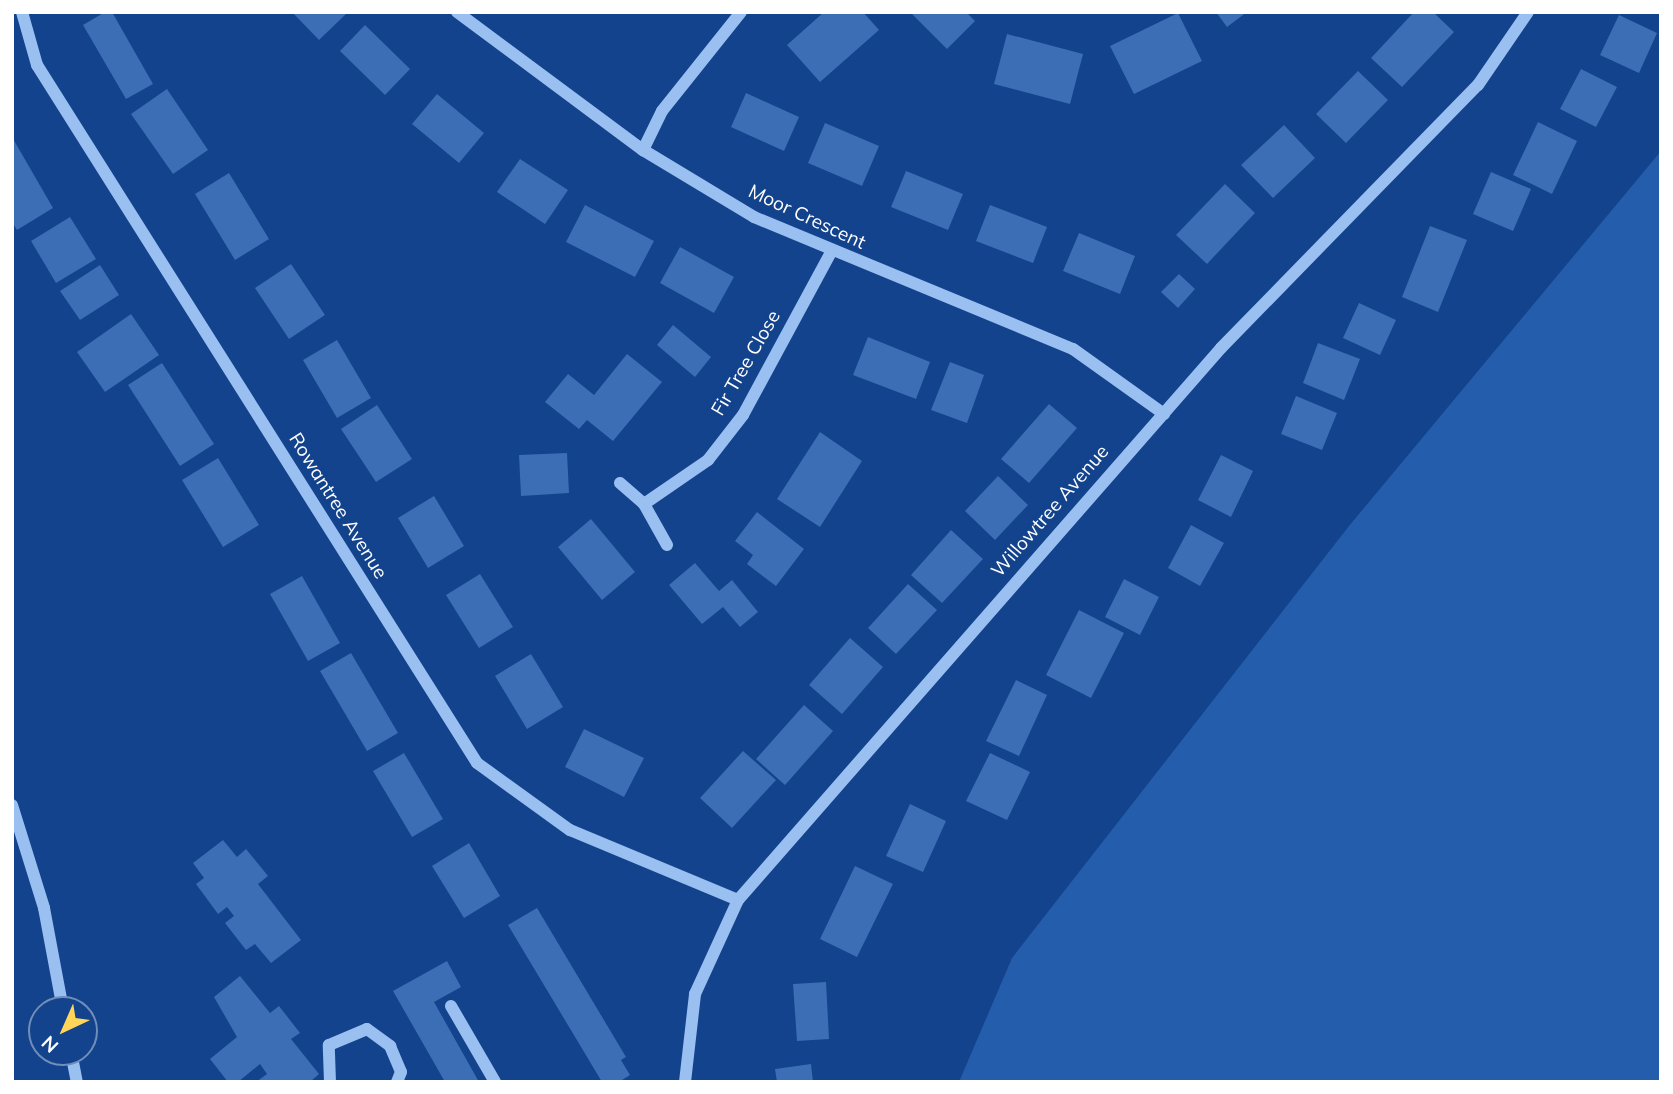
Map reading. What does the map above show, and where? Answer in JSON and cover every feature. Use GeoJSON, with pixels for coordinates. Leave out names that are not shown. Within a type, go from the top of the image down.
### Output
{"type":"FeatureCollection","features":[{"type":"Feature","properties":{"kind":"street","name":"Rowantree Avenue"},"geometry":{"type":"LineString","coordinates":[[22,12],[37,65],[477,763],[570,830],[738,900]]}},
{"type":"Feature","properties":{"kind":"street","name":"Moor Crescent"},"geometry":{"type":"LineString","coordinates":[[457,12],[643,150],[754,217],[831,252],[1073,349],[1164,414]]}},
{"type":"Feature","properties":{"kind":"street"},"geometry":{"type":"LineString","coordinates":[[643,150],[670,101],[741,12]]}},
{"type":"Feature","properties":{"kind":"street","name":"Willowtree Avenue"},"geometry":{"type":"LineString","coordinates":[[685,1082],[695,994],[738,900],[1164,414],[1478,85],[1528,12]]}},
{"type":"Feature","properties":{"kind":"street","name":"Fir Tree Close"},"geometry":{"type":"LineString","coordinates":[[644,504],[708,460],[743,415],[831,252]]}},
{"type":"Feature","properties":{"kind":"street"},"geometry":{"type":"LineString","coordinates":[[620,483],[644,504],[667,545]]}},
{"type":"Feature","properties":{"kind":"street"},"geometry":{"type":"LineString","coordinates":[[12,805],[44,908],[60,996]]}},
{"type":"Feature","properties":{"kind":"street"},"geometry":{"type":"LineString","coordinates":[[451,1006],[495,1082]]}},
{"type":"Feature","properties":{"kind":"street"},"geometry":{"type":"LineString","coordinates":[[330,1082],[330,1045],[367,1029],[390,1046],[401,1072],[397,1082]]}},
{"type":"Feature","properties":{"kind":"shaded area"},"geometry":{"type":"Polygon","coordinates":[[[1661,151],[1661,1082],[959,1082],[1012,958],[1349,526],[1661,151]]]}},
{"type":"Feature","properties":{"kind":"building"},"geometry":{"type":"Polygon","coordinates":[[[105,12],[112,12],[153,84],[126,99],[83,25],[105,12]]]}},
{"type":"Feature","properties":{"kind":"building"},"geometry":{"type":"Polygon","coordinates":[[[292,12],[344,12],[346,14],[319,40],[292,12]]]}},
{"type":"Feature","properties":{"kind":"building"},"geometry":{"type":"Polygon","coordinates":[[[824,12],[863,12],[879,30],[820,82],[787,45],[824,12]]]}},
{"type":"Feature","properties":{"kind":"building"},"geometry":{"type":"Polygon","coordinates":[[[910,12],[966,12],[975,21],[947,49],[910,12]]]}},
{"type":"Feature","properties":{"kind":"building"},"geometry":{"type":"Polygon","coordinates":[[[1216,12],[1247,12],[1227,27],[1216,12]]]}},
{"type":"Feature","properties":{"kind":"building"},"geometry":{"type":"Polygon","coordinates":[[[1414,12],[1433,12],[1454,32],[1402,87],[1371,58],[1414,12]]]}},
{"type":"Feature","properties":{"kind":"building"},"geometry":{"type":"Polygon","coordinates":[[[1178,13],[1202,61],[1134,94],[1110,46],[1178,13]]]}},
{"type":"Feature","properties":{"kind":"building"},"geometry":{"type":"Polygon","coordinates":[[[1619,15],[1657,33],[1639,73],[1600,55],[1619,15]]]}},
{"type":"Feature","properties":{"kind":"building"},"geometry":{"type":"Polygon","coordinates":[[[365,25],[410,69],[385,95],[340,51],[365,25]]]}},
{"type":"Feature","properties":{"kind":"building"},"geometry":{"type":"Polygon","coordinates":[[[1007,34],[1083,54],[1070,104],[994,84],[1007,34]]]}},
{"type":"Feature","properties":{"kind":"building"},"geometry":{"type":"Polygon","coordinates":[[[1581,69],[1617,87],[1596,127],[1560,109],[1581,69]]]}},
{"type":"Feature","properties":{"kind":"building"},"geometry":{"type":"Polygon","coordinates":[[[1358,71],[1388,100],[1346,143],[1316,114],[1358,71]]]}},
{"type":"Feature","properties":{"kind":"building"},"geometry":{"type":"Polygon","coordinates":[[[167,89],[208,150],[173,174],[131,114],[167,89]]]}},
{"type":"Feature","properties":{"kind":"building"},"geometry":{"type":"Polygon","coordinates":[[[746,93],[799,117],[784,151],[731,127],[746,93]]]}},
{"type":"Feature","properties":{"kind":"building"},"geometry":{"type":"Polygon","coordinates":[[[437,94],[484,133],[459,163],[412,124],[437,94]]]}},
{"type":"Feature","properties":{"kind":"building"},"geometry":{"type":"Polygon","coordinates":[[[1538,122],[1577,141],[1552,194],[1513,175],[1538,122]]]}},
{"type":"Feature","properties":{"kind":"building"},"geometry":{"type":"Polygon","coordinates":[[[825,123],[879,146],[862,186],[808,163],[825,123]]]}},
{"type":"Feature","properties":{"kind":"building"},"geometry":{"type":"Polygon","coordinates":[[[1284,125],[1315,158],[1273,198],[1241,165],[1284,125]]]}},
{"type":"Feature","properties":{"kind":"building"},"geometry":{"type":"Polygon","coordinates":[[[12,137],[53,208],[17,230],[12,222],[12,137]]]}},
{"type":"Feature","properties":{"kind":"building"},"geometry":{"type":"Polygon","coordinates":[[[520,159],[568,190],[545,224],[497,192],[520,159]]]}},
{"type":"Feature","properties":{"kind":"building"},"geometry":{"type":"Polygon","coordinates":[[[906,171],[963,194],[948,230],[891,207],[906,171]]]}},
{"type":"Feature","properties":{"kind":"building"},"geometry":{"type":"Polygon","coordinates":[[[1491,172],[1531,189],[1513,231],[1473,214],[1491,172]]]}},
{"type":"Feature","properties":{"kind":"building"},"geometry":{"type":"Polygon","coordinates":[[[229,173],[269,239],[235,260],[195,194],[229,173]]]}},
{"type":"Feature","properties":{"kind":"building"},"geometry":{"type":"Polygon","coordinates":[[[1225,184],[1255,213],[1207,264],[1176,235],[1225,184]]]}},
{"type":"Feature","properties":{"kind":"building"},"geometry":{"type":"Polygon","coordinates":[[[585,205],[654,241],[635,277],[566,242],[585,205]]]}},
{"type":"Feature","properties":{"kind":"building"},"geometry":{"type":"Polygon","coordinates":[[[990,205],[1047,227],[1033,263],[976,241],[990,205]]]}},
{"type":"Feature","properties":{"kind":"building"},"geometry":{"type":"Polygon","coordinates":[[[70,217],[96,259],[56,283],[31,241],[70,217]]]}},
{"type":"Feature","properties":{"kind":"building"},"geometry":{"type":"Polygon","coordinates":[[[1430,226],[1467,240],[1438,312],[1402,297],[1430,226]]]}},
{"type":"Feature","properties":{"kind":"building"},"geometry":{"type":"Polygon","coordinates":[[[1079,233],[1135,256],[1120,294],[1063,271],[1079,233]]]}},
{"type":"Feature","properties":{"kind":"building"},"geometry":{"type":"Polygon","coordinates":[[[680,247],[734,277],[714,313],[660,283],[680,247]]]}},
{"type":"Feature","properties":{"kind":"building"},"geometry":{"type":"Polygon","coordinates":[[[291,264],[325,315],[289,339],[255,288],[291,264]]]}},
{"type":"Feature","properties":{"kind":"building"},"geometry":{"type":"Polygon","coordinates":[[[100,265],[119,295],[80,320],[60,291],[100,265]]]}},
{"type":"Feature","properties":{"kind":"building"},"geometry":{"type":"Polygon","coordinates":[[[1179,274],[1195,289],[1178,308],[1161,292],[1179,274]]]}},
{"type":"Feature","properties":{"kind":"building"},"geometry":{"type":"Polygon","coordinates":[[[1359,303],[1396,320],[1380,355],[1343,338],[1359,303]]]}},
{"type":"Feature","properties":{"kind":"building"},"geometry":{"type":"Polygon","coordinates":[[[131,314],[159,355],[105,392],[77,352],[131,314]]]}},
{"type":"Feature","properties":{"kind":"building"},"geometry":{"type":"Polygon","coordinates":[[[673,325],[711,357],[695,377],[657,345],[673,325]]]}},
{"type":"Feature","properties":{"kind":"building"},"geometry":{"type":"Polygon","coordinates":[[[868,337],[930,362],[916,399],[853,375],[868,337]]]}},
{"type":"Feature","properties":{"kind":"building"},"geometry":{"type":"Polygon","coordinates":[[[337,340],[371,398],[337,418],[303,360],[337,340]]]}},
{"type":"Feature","properties":{"kind":"building"},"geometry":{"type":"Polygon","coordinates":[[[1318,343],[1360,359],[1344,400],[1303,383],[1318,343]]]}},
{"type":"Feature","properties":{"kind":"building"},"geometry":{"type":"Polygon","coordinates":[[[627,354],[662,382],[613,441],[587,420],[579,429],[545,402],[568,374],[594,395],[627,354]]]}},
{"type":"Feature","properties":{"kind":"building"},"geometry":{"type":"Polygon","coordinates":[[[950,362],[984,375],[967,423],[931,410],[950,362]]]}},
{"type":"Feature","properties":{"kind":"building"},"geometry":{"type":"Polygon","coordinates":[[[162,363],[214,444],[180,466],[128,385],[162,363]]]}},
{"type":"Feature","properties":{"kind":"building"},"geometry":{"type":"Polygon","coordinates":[[[1296,396],[1337,413],[1322,450],[1281,434],[1296,396]]]}},
{"type":"Feature","properties":{"kind":"building"},"geometry":{"type":"Polygon","coordinates":[[[1049,404],[1077,428],[1029,483],[1001,459],[1049,404]]]}},
{"type":"Feature","properties":{"kind":"building"},"geometry":{"type":"Polygon","coordinates":[[[377,405],[412,459],[376,482],[341,429],[377,405]]]}},
{"type":"Feature","properties":{"kind":"building"},"geometry":{"type":"Polygon","coordinates":[[[820,432],[862,461],[820,527],[777,499],[820,432]]]}},
{"type":"Feature","properties":{"kind":"building"},"geometry":{"type":"Polygon","coordinates":[[[567,453],[569,493],[521,496],[519,455],[567,453]]]}},
{"type":"Feature","properties":{"kind":"building"},"geometry":{"type":"Polygon","coordinates":[[[1221,455],[1253,471],[1231,517],[1198,500],[1221,455]]]}},
{"type":"Feature","properties":{"kind":"building"},"geometry":{"type":"Polygon","coordinates":[[[218,458],[259,525],[223,547],[182,480],[218,458]]]}},
{"type":"Feature","properties":{"kind":"building"},"geometry":{"type":"Polygon","coordinates":[[[998,476],[1028,505],[995,540],[965,511],[998,476]]]}},
{"type":"Feature","properties":{"kind":"building"},"geometry":{"type":"Polygon","coordinates":[[[434,496],[464,546],[428,568],[398,518],[434,496]]]}},
{"type":"Feature","properties":{"kind":"building"},"geometry":{"type":"Polygon","coordinates":[[[757,512],[804,549],[776,586],[747,564],[753,555],[735,541],[757,512]]]}},
{"type":"Feature","properties":{"kind":"building"},"geometry":{"type":"Polygon","coordinates":[[[591,519],[635,572],[602,600],[558,547],[591,519]]]}},
{"type":"Feature","properties":{"kind":"building"},"geometry":{"type":"Polygon","coordinates":[[[1191,525],[1224,543],[1200,586],[1168,568],[1191,525]]]}},
{"type":"Feature","properties":{"kind":"building"},"geometry":{"type":"Polygon","coordinates":[[[951,530],[983,559],[942,603],[911,575],[951,530]]]}},
{"type":"Feature","properties":{"kind":"building"},"geometry":{"type":"Polygon","coordinates":[[[695,563],[719,591],[732,580],[758,612],[740,627],[723,607],[702,624],[669,585],[695,563]]]}},
{"type":"Feature","properties":{"kind":"building"},"geometry":{"type":"Polygon","coordinates":[[[480,574],[513,627],[479,648],[446,595],[480,574]]]}},
{"type":"Feature","properties":{"kind":"building"},"geometry":{"type":"Polygon","coordinates":[[[302,576],[340,643],[308,661],[270,594],[302,576]]]}},
{"type":"Feature","properties":{"kind":"building"},"geometry":{"type":"Polygon","coordinates":[[[1124,579],[1159,597],[1140,635],[1105,617],[1124,579]]]}},
{"type":"Feature","properties":{"kind":"building"},"geometry":{"type":"Polygon","coordinates":[[[908,584],[937,610],[896,654],[868,628],[908,584]]]}},
{"type":"Feature","properties":{"kind":"building"},"geometry":{"type":"Polygon","coordinates":[[[1079,610],[1124,633],[1091,698],[1046,675],[1079,610]]]}},
{"type":"Feature","properties":{"kind":"building"},"geometry":{"type":"Polygon","coordinates":[[[850,638],[883,667],[842,714],[809,685],[850,638]]]}},
{"type":"Feature","properties":{"kind":"building"},"geometry":{"type":"Polygon","coordinates":[[[351,653],[398,733],[367,751],[320,671],[351,653]]]}},
{"type":"Feature","properties":{"kind":"building"},"geometry":{"type":"Polygon","coordinates":[[[531,654],[563,707],[527,729],[495,676],[531,654]]]}},
{"type":"Feature","properties":{"kind":"building"},"geometry":{"type":"Polygon","coordinates":[[[1016,680],[1047,695],[1019,756],[986,741],[1016,680]]]}},
{"type":"Feature","properties":{"kind":"building"},"geometry":{"type":"Polygon","coordinates":[[[804,705],[833,731],[785,785],[756,759],[804,705]]]}},
{"type":"Feature","properties":{"kind":"building"},"geometry":{"type":"Polygon","coordinates":[[[584,729],[644,758],[624,797],[565,767],[584,729]]]}},
{"type":"Feature","properties":{"kind":"building"},"geometry":{"type":"Polygon","coordinates":[[[743,751],[776,780],[732,828],[700,798],[743,751]]]}},
{"type":"Feature","properties":{"kind":"building"},"geometry":{"type":"Polygon","coordinates":[[[404,753],[443,819],[412,837],[373,771],[404,753]]]}},
{"type":"Feature","properties":{"kind":"building"},"geometry":{"type":"Polygon","coordinates":[[[990,753],[1030,772],[1007,820],[966,801],[990,753]]]}},
{"type":"Feature","properties":{"kind":"building"},"geometry":{"type":"Polygon","coordinates":[[[910,804],[946,821],[923,872],[886,856],[910,804]]]}},
{"type":"Feature","properties":{"kind":"building"},"geometry":{"type":"Polygon","coordinates":[[[223,840],[237,857],[246,849],[268,876],[258,884],[301,940],[271,963],[255,944],[246,950],[225,923],[234,916],[227,907],[218,914],[196,884],[204,878],[193,863],[223,840]]]}},
{"type":"Feature","properties":{"kind":"building"},"geometry":{"type":"Polygon","coordinates":[[[469,843],[500,896],[464,918],[432,866],[469,843]]]}},
{"type":"Feature","properties":{"kind":"building"},"geometry":{"type":"Polygon","coordinates":[[[855,866],[893,884],[857,957],[820,939],[855,866]]]}},
{"type":"Feature","properties":{"kind":"building"},"geometry":{"type":"Polygon","coordinates":[[[537,908],[626,1057],[621,1060],[630,1075],[619,1082],[602,1082],[508,925],[537,908]]]}},
{"type":"Feature","properties":{"kind":"building"},"geometry":{"type":"Polygon","coordinates":[[[447,961],[461,987],[434,1002],[479,1082],[445,1082],[393,991],[447,961]]]}},
{"type":"Feature","properties":{"kind":"building"},"geometry":{"type":"Polygon","coordinates":[[[240,976],[270,1013],[279,1006],[300,1033],[291,1039],[319,1074],[310,1082],[256,1082],[267,1074],[260,1064],[238,1082],[228,1082],[210,1059],[237,1037],[214,997],[240,976]]]}},
{"type":"Feature","properties":{"kind":"building"},"geometry":{"type":"Polygon","coordinates":[[[826,982],[829,1039],[797,1041],[793,984],[826,982]]]}},
{"type":"Feature","properties":{"kind":"building"},"geometry":{"type":"Polygon","coordinates":[[[811,1064],[813,1082],[777,1082],[775,1069],[811,1064]]]}}]}
